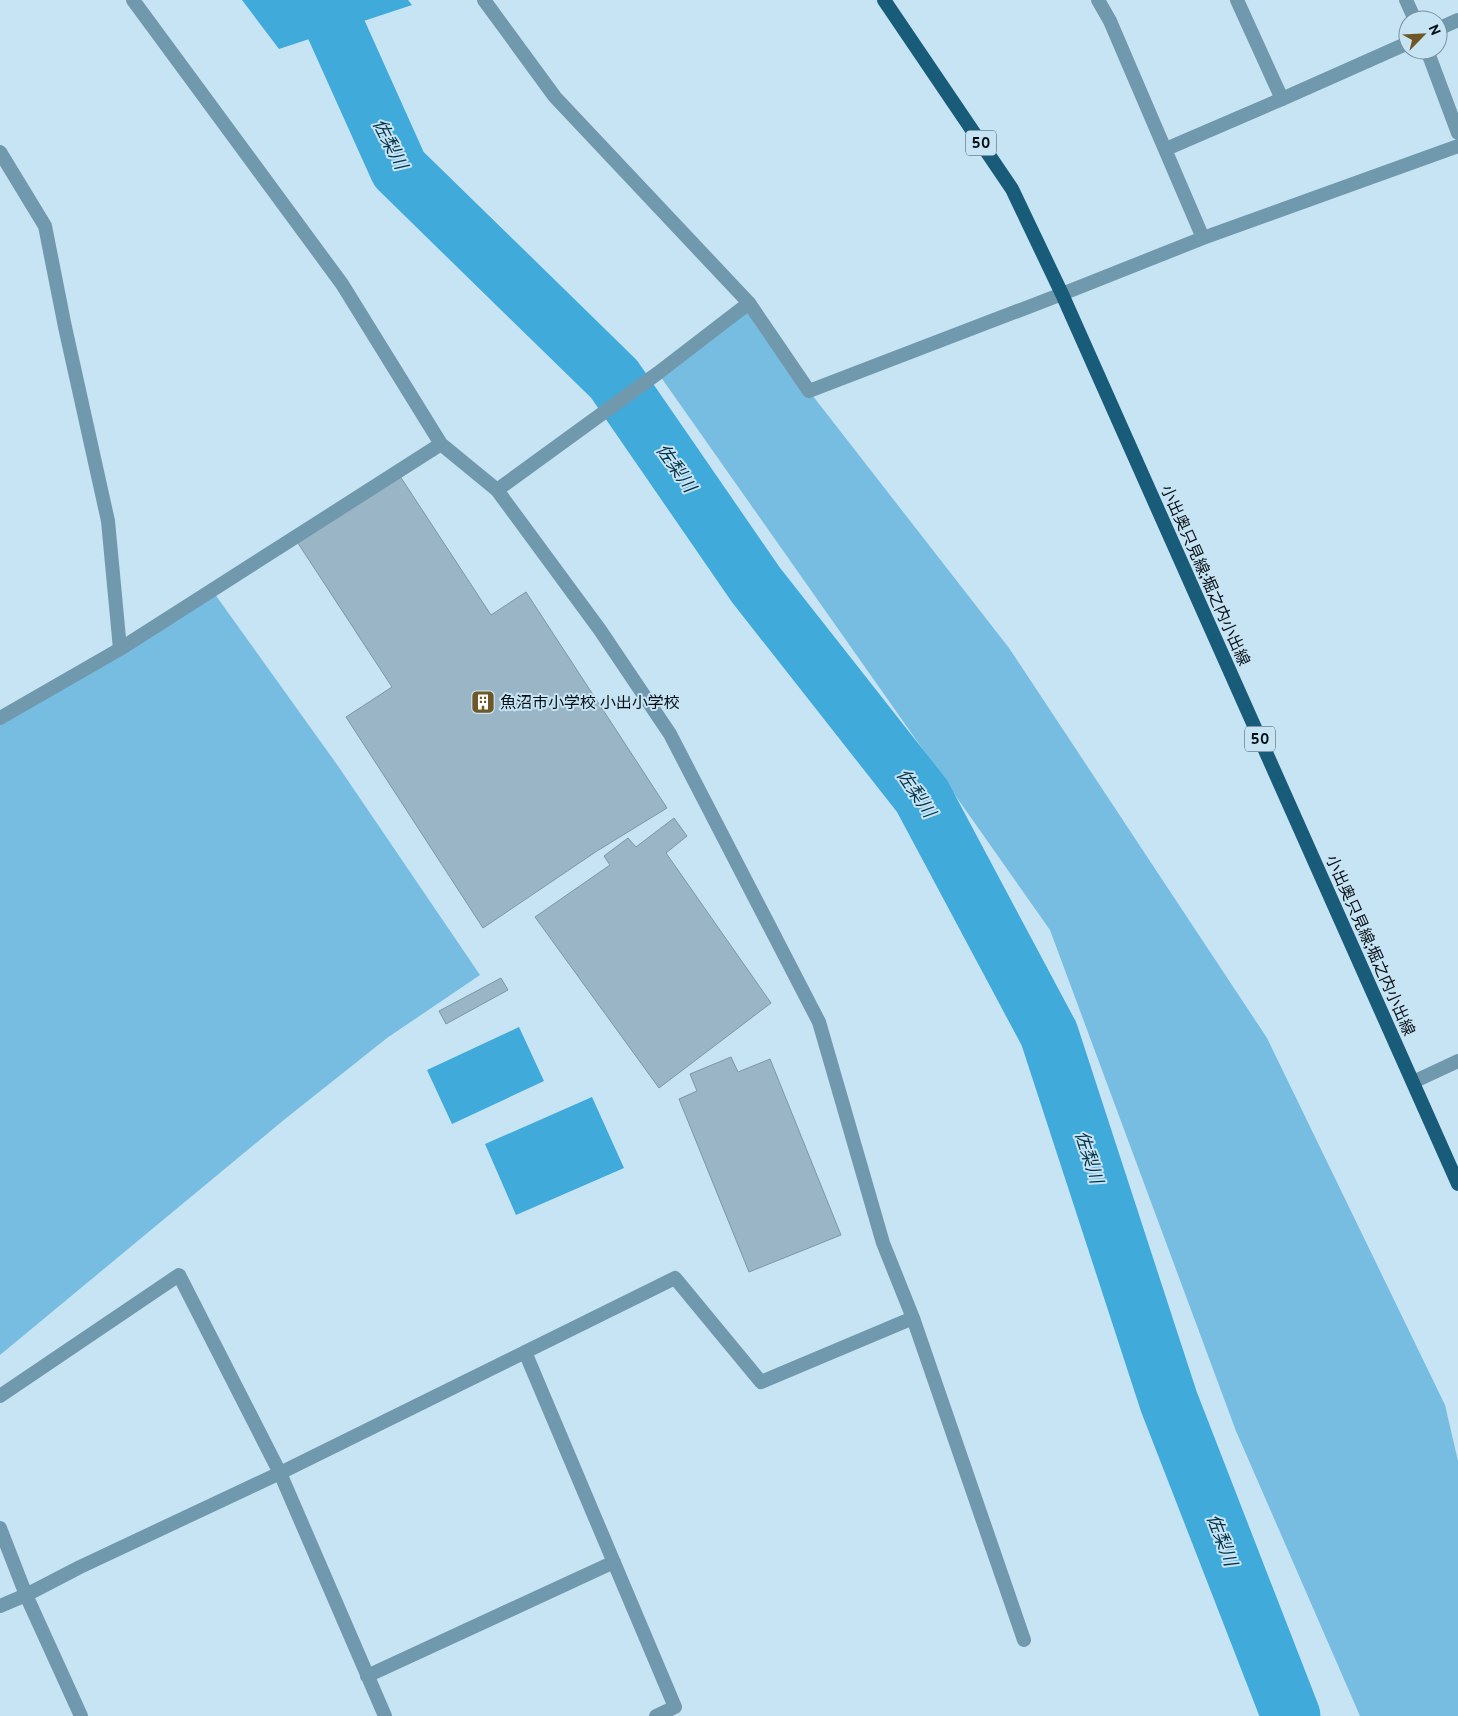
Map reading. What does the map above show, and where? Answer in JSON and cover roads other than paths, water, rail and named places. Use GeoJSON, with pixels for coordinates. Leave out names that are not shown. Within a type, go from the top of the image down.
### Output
{"type":"FeatureCollection","features":[{"type":"Feature","properties":{"kind":"main road","name":"小出奥只見線;堀之内小出線"},"geometry":{"type":"LineString","coordinates":[[884,0],[1012,189],[1062,294],[1458,1184]]}},
{"type":"Feature","properties":{"kind":"street"},"geometry":{"type":"LineString","coordinates":[[133,0],[342,284],[441,444],[497,490],[600,630],[670,734],[819,1022],[883,1243],[913,1318],[1024,1640]]}},
{"type":"Feature","properties":{"kind":"street"},"geometry":{"type":"LineString","coordinates":[[484,0],[555,97],[749,303],[809,391],[1203,238],[1458,146]]}},
{"type":"Feature","properties":{"kind":"street"},"geometry":{"type":"LineString","coordinates":[[1098,0],[1110,21],[1203,238]]}},
{"type":"Feature","properties":{"kind":"street"},"geometry":{"type":"LineString","coordinates":[[1237,0],[1282,99]]}},
{"type":"Feature","properties":{"kind":"street"},"geometry":{"type":"LineString","coordinates":[[1166,149],[1398,47]]}},
{"type":"Feature","properties":{"kind":"street"},"geometry":{"type":"LineString","coordinates":[[1431,60],[1458,133]]}},
{"type":"Feature","properties":{"kind":"street"},"geometry":{"type":"LineString","coordinates":[[0,152],[45,226],[65,327],[108,521],[120,648]]}},
{"type":"Feature","properties":{"kind":"street"},"geometry":{"type":"LineString","coordinates":[[497,490],[749,303]]}},
{"type":"Feature","properties":{"kind":"street"},"geometry":{"type":"LineString","coordinates":[[0,718],[120,648],[441,444]]}},
{"type":"Feature","properties":{"kind":"street"},"geometry":{"type":"LineString","coordinates":[[1413,1082],[1458,1061]]}},
{"type":"Feature","properties":{"kind":"street"},"geometry":{"type":"LineString","coordinates":[[0,1396],[180,1275],[280,1474],[385,1716]]}},
{"type":"Feature","properties":{"kind":"street"},"geometry":{"type":"LineString","coordinates":[[0,1606],[280,1474],[675,1278],[761,1382],[913,1318]]}},
{"type":"Feature","properties":{"kind":"street"},"geometry":{"type":"LineString","coordinates":[[525,1352],[675,1707],[656,1716]]}},
{"type":"Feature","properties":{"kind":"street"},"geometry":{"type":"LineString","coordinates":[[0,1528],[26,1595],[81,1716]]}},
{"type":"Feature","properties":{"kind":"street"},"geometry":{"type":"LineString","coordinates":[[367,1676],[614,1562]]}},
{"type":"Feature","properties":{"kind":"waterway","name":"佐梨川"},"geometry":{"type":"LineString","coordinates":[[323,0],[399,169],[614,379],[756,585],[922,796],[1049,1034],[1169,1402],[1291,1716]]}},
{"type":"Feature","properties":{"kind":"place","name":"魚沼市小学校 小出小学校"},"geometry":{"type":"Point","coordinates":[483,702]}}]}
